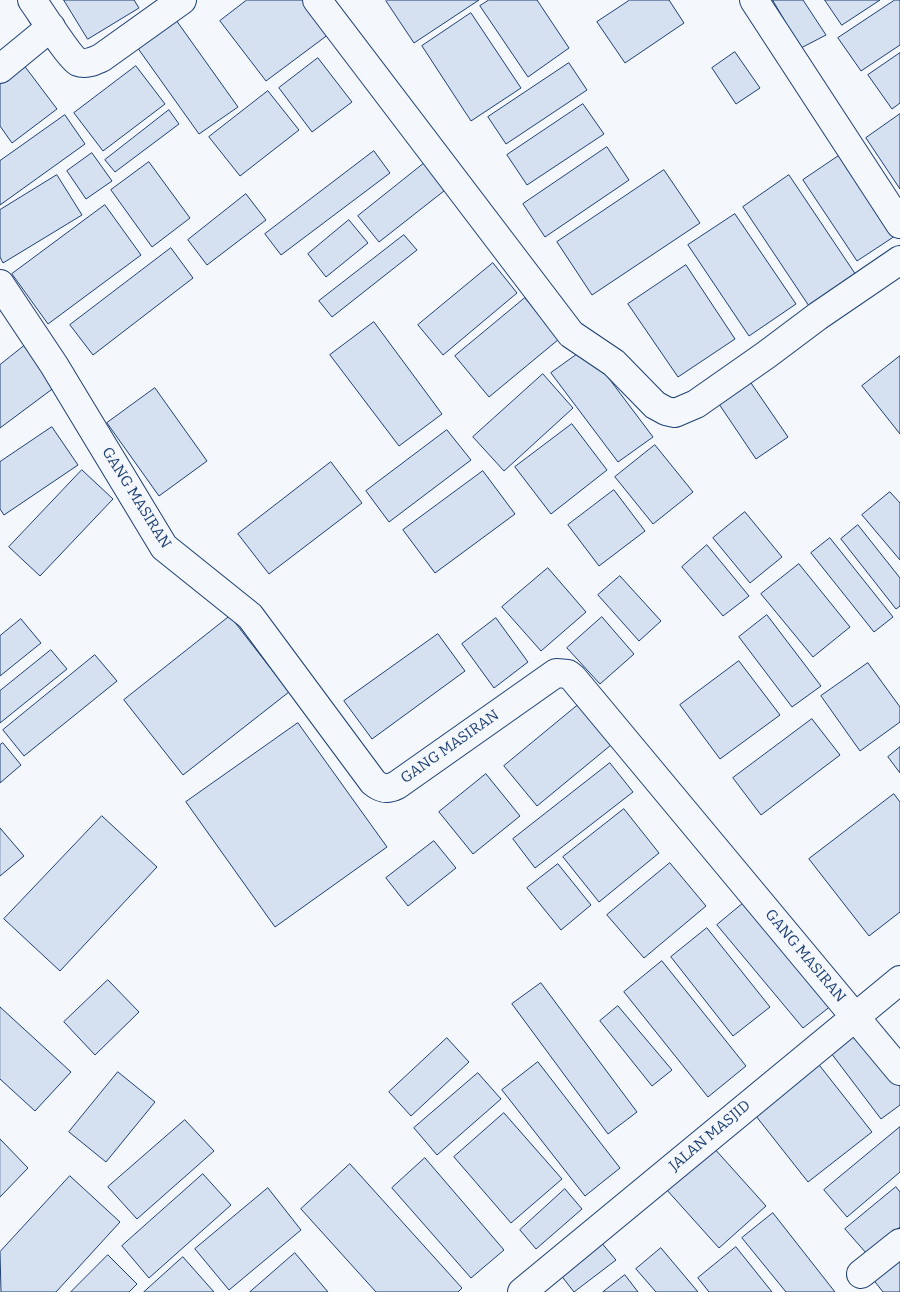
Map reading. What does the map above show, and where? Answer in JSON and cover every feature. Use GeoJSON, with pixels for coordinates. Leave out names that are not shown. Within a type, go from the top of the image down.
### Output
{"type":"FeatureCollection","features":[{"type":"Feature","properties":{"kind":"street"},"geometry":{"type":"LineString","coordinates":[[32,0],[78,62],[88,63],[101,58],[182,0]]}},
{"type":"Feature","properties":{"kind":"street"},"geometry":{"type":"LineString","coordinates":[[317,0],[571,334],[614,363],[655,405],[666,411],[675,413],[696,404],[818,316],[900,260]]}},
{"type":"Feature","properties":{"kind":"street"},"geometry":{"type":"LineString","coordinates":[[754,0],[900,224]]}},
{"type":"Feature","properties":{"kind":"street"},"geometry":{"type":"LineString","coordinates":[[0,69],[51,27]]}},
{"type":"Feature","properties":{"kind":"street","name":"GANG MASIRAN"},"geometry":{"type":"LineString","coordinates":[[0,284],[54,365],[164,547],[250,616],[372,782],[384,788],[392,788],[556,673],[568,674],[574,678],[900,1071]]}},
{"type":"Feature","properties":{"kind":"street","name":"JALAN MASJID"},"geometry":{"type":"LineString","coordinates":[[522,1292],[900,980]]}},
{"type":"Feature","properties":{"kind":"street"},"geometry":{"type":"LineString","coordinates":[[861,1274],[900,1243]]}},
{"type":"Feature","properties":{"kind":"building"},"geometry":{"type":"Polygon","coordinates":[[[64,0],[134,0],[139,8],[88,39],[64,0]]]}},
{"type":"Feature","properties":{"kind":"building"},"geometry":{"type":"Polygon","coordinates":[[[247,0],[310,0],[333,31],[266,81],[220,21],[247,0]]]}},
{"type":"Feature","properties":{"kind":"building"},"geometry":{"type":"Polygon","coordinates":[[[387,0],[479,0],[414,43],[387,0]]]}},
{"type":"Feature","properties":{"kind":"building"},"geometry":{"type":"Polygon","coordinates":[[[489,0],[537,0],[569,48],[528,77],[480,6],[489,0]]]}},
{"type":"Feature","properties":{"kind":"building"},"geometry":{"type":"Polygon","coordinates":[[[630,0],[669,0],[684,23],[625,63],[597,22],[630,0]]]}},
{"type":"Feature","properties":{"kind":"building"},"geometry":{"type":"Polygon","coordinates":[[[773,0],[803,0],[826,35],[801,48],[773,0]]]}},
{"type":"Feature","properties":{"kind":"building"},"geometry":{"type":"Polygon","coordinates":[[[825,0],[880,0],[842,25],[825,0]]]}},
{"type":"Feature","properties":{"kind":"building"},"geometry":{"type":"Polygon","coordinates":[[[895,0],[900,0],[900,45],[861,71],[838,38],[895,0]]]}},
{"type":"Feature","properties":{"kind":"building"},"geometry":{"type":"Polygon","coordinates":[[[471,13],[521,88],[471,121],[422,46],[471,13]]]}},
{"type":"Feature","properties":{"kind":"building"},"geometry":{"type":"Polygon","coordinates":[[[176,20],[238,107],[199,134],[137,47],[176,20]]]}},
{"type":"Feature","properties":{"kind":"building"},"geometry":{"type":"Polygon","coordinates":[[[735,52],[760,88],[736,104],[712,68],[735,52]]]}},
{"type":"Feature","properties":{"kind":"building"},"geometry":{"type":"Polygon","coordinates":[[[900,53],[900,103],[892,109],[868,75],[900,53]]]}},
{"type":"Feature","properties":{"kind":"building"},"geometry":{"type":"Polygon","coordinates":[[[318,58],[352,102],[312,132],[279,88],[318,58]]]}},
{"type":"Feature","properties":{"kind":"building"},"geometry":{"type":"Polygon","coordinates":[[[20,60],[57,109],[12,143],[0,126],[0,75],[20,60]]]}},
{"type":"Feature","properties":{"kind":"building"},"geometry":{"type":"Polygon","coordinates":[[[569,63],[587,90],[506,144],[488,117],[569,63]]]}},
{"type":"Feature","properties":{"kind":"building"},"geometry":{"type":"Polygon","coordinates":[[[136,66],[165,104],[103,151],[74,113],[136,66]]]}},
{"type":"Feature","properties":{"kind":"building"},"geometry":{"type":"Polygon","coordinates":[[[268,91],[299,130],[240,176],[209,137],[268,91]]]}},
{"type":"Feature","properties":{"kind":"building"},"geometry":{"type":"Polygon","coordinates":[[[583,104],[604,134],[527,185],[507,155],[583,104]]]}},
{"type":"Feature","properties":{"kind":"building"},"geometry":{"type":"Polygon","coordinates":[[[169,110],[179,124],[115,172],[105,160],[169,110]]]}},
{"type":"Feature","properties":{"kind":"building"},"geometry":{"type":"Polygon","coordinates":[[[900,114],[900,189],[866,138],[900,114]]]}},
{"type":"Feature","properties":{"kind":"building"},"geometry":{"type":"Polygon","coordinates":[[[65,115],[85,144],[0,205],[0,161],[65,115]]]}},
{"type":"Feature","properties":{"kind":"building"},"geometry":{"type":"Polygon","coordinates":[[[607,147],[629,180],[545,237],[523,204],[607,147]]]}},
{"type":"Feature","properties":{"kind":"building"},"geometry":{"type":"Polygon","coordinates":[[[374,151],[390,173],[281,255],[265,234],[374,151]]]}},
{"type":"Feature","properties":{"kind":"building"},"geometry":{"type":"Polygon","coordinates":[[[92,153],[112,181],[86,199],[67,171],[92,153]]]}},
{"type":"Feature","properties":{"kind":"building"},"geometry":{"type":"Polygon","coordinates":[[[843,153],[898,234],[857,261],[803,180],[843,153]]]}},
{"type":"Feature","properties":{"kind":"building"},"geometry":{"type":"Polygon","coordinates":[[[427,161],[449,187],[379,242],[358,216],[427,161]]]}},
{"type":"Feature","properties":{"kind":"building"},"geometry":{"type":"Polygon","coordinates":[[[149,162],[190,218],[152,247],[111,190],[149,162]]]}},
{"type":"Feature","properties":{"kind":"building"},"geometry":{"type":"Polygon","coordinates":[[[664,170],[700,223],[592,295],[557,242],[664,170]]]}},
{"type":"Feature","properties":{"kind":"building"},"geometry":{"type":"Polygon","coordinates":[[[57,175],[82,215],[3,263],[0,257],[0,210],[57,175]]]}},
{"type":"Feature","properties":{"kind":"building"},"geometry":{"type":"Polygon","coordinates":[[[789,175],[856,275],[809,306],[743,207],[789,175]]]}},
{"type":"Feature","properties":{"kind":"building"},"geometry":{"type":"Polygon","coordinates":[[[246,194],[266,220],[207,265],[188,240],[246,194]]]}},
{"type":"Feature","properties":{"kind":"building"},"geometry":{"type":"Polygon","coordinates":[[[105,205],[141,255],[48,324],[12,274],[105,205]]]}},
{"type":"Feature","properties":{"kind":"building"},"geometry":{"type":"Polygon","coordinates":[[[735,214],[796,304],[749,336],[688,245],[735,214]]]}},
{"type":"Feature","properties":{"kind":"building"},"geometry":{"type":"Polygon","coordinates":[[[349,220],[368,243],[326,277],[308,254],[349,220]]]}},
{"type":"Feature","properties":{"kind":"building"},"geometry":{"type":"Polygon","coordinates":[[[404,235],[417,250],[332,317],[319,301],[404,235]]]}},
{"type":"Feature","properties":{"kind":"building"},"geometry":{"type":"Polygon","coordinates":[[[171,248],[193,278],[93,355],[70,325],[171,248]]]}},
{"type":"Feature","properties":{"kind":"building"},"geometry":{"type":"Polygon","coordinates":[[[493,263],[517,293],[443,355],[418,325],[493,263]]]}},
{"type":"Feature","properties":{"kind":"building"},"geometry":{"type":"Polygon","coordinates":[[[686,265],[735,339],[678,377],[628,304],[686,265]]]}},
{"type":"Feature","properties":{"kind":"building"},"geometry":{"type":"Polygon","coordinates":[[[525,298],[559,339],[489,397],[455,356],[525,298]]]}},
{"type":"Feature","properties":{"kind":"building"},"geometry":{"type":"Polygon","coordinates":[[[374,322],[442,414],[399,446],[330,355],[374,322]]]}},
{"type":"Feature","properties":{"kind":"building"},"geometry":{"type":"Polygon","coordinates":[[[24,346],[55,387],[0,428],[0,365],[24,346]]]}},
{"type":"Feature","properties":{"kind":"building"},"geometry":{"type":"Polygon","coordinates":[[[586,348],[653,437],[618,462],[551,373],[586,348]]]}},
{"type":"Feature","properties":{"kind":"building"},"geometry":{"type":"Polygon","coordinates":[[[900,356],[900,434],[862,386],[900,356]]]}},
{"type":"Feature","properties":{"kind":"building"},"geometry":{"type":"Polygon","coordinates":[[[543,374],[573,408],[504,471],[473,437],[543,374]]]}},
{"type":"Feature","properties":{"kind":"building"},"geometry":{"type":"Polygon","coordinates":[[[751,383],[788,437],[756,459],[719,404],[751,383]]]}},
{"type":"Feature","properties":{"kind":"building"},"geometry":{"type":"Polygon","coordinates":[[[155,388],[207,461],[159,496],[107,423],[155,388]]]}},
{"type":"Feature","properties":{"kind":"building"},"geometry":{"type":"Polygon","coordinates":[[[572,424],[607,470],[551,514],[515,467],[572,424]]]}},
{"type":"Feature","properties":{"kind":"building"},"geometry":{"type":"Polygon","coordinates":[[[52,427],[78,465],[4,515],[0,509],[0,462],[52,427]]]}},
{"type":"Feature","properties":{"kind":"building"},"geometry":{"type":"Polygon","coordinates":[[[447,430],[471,460],[389,522],[366,491],[447,430]]]}},
{"type":"Feature","properties":{"kind":"building"},"geometry":{"type":"Polygon","coordinates":[[[655,445],[693,492],[653,524],[615,477],[655,445]]]}},
{"type":"Feature","properties":{"kind":"building"},"geometry":{"type":"Polygon","coordinates":[[[331,462],[362,503],[269,574],[238,534],[331,462]]]}},
{"type":"Feature","properties":{"kind":"building"},"geometry":{"type":"Polygon","coordinates":[[[82,470],[113,499],[40,576],[9,547],[82,470]]]}},
{"type":"Feature","properties":{"kind":"building"},"geometry":{"type":"Polygon","coordinates":[[[483,471],[515,514],[435,573],[403,530],[483,471]]]}},
{"type":"Feature","properties":{"kind":"building"},"geometry":{"type":"Polygon","coordinates":[[[614,490],[645,531],[599,566],[568,525],[614,490]]]}},
{"type":"Feature","properties":{"kind":"building"},"geometry":{"type":"Polygon","coordinates":[[[890,492],[900,503],[900,560],[862,515],[890,492]]]}},
{"type":"Feature","properties":{"kind":"building"},"geometry":{"type":"Polygon","coordinates":[[[745,512],[782,557],[750,583],[713,538],[745,512]]]}},
{"type":"Feature","properties":{"kind":"building"},"geometry":{"type":"Polygon","coordinates":[[[858,525],[900,578],[900,606],[896,609],[841,539],[858,525]]]}},
{"type":"Feature","properties":{"kind":"building"},"geometry":{"type":"Polygon","coordinates":[[[830,538],[893,617],[874,632],[811,553],[830,538]]]}},
{"type":"Feature","properties":{"kind":"building"},"geometry":{"type":"Polygon","coordinates":[[[707,545],[749,596],[723,616],[682,567],[707,545]]]}},
{"type":"Feature","properties":{"kind":"building"},"geometry":{"type":"Polygon","coordinates":[[[799,564],[850,627],[813,657],[761,594],[799,564]]]}},
{"type":"Feature","properties":{"kind":"building"},"geometry":{"type":"Polygon","coordinates":[[[548,568],[586,612],[541,651],[502,607],[548,568]]]}},
{"type":"Feature","properties":{"kind":"building"},"geometry":{"type":"Polygon","coordinates":[[[620,576],[661,621],[639,641],[598,595],[620,576]]]}},
{"type":"Feature","properties":{"kind":"building"},"geometry":{"type":"Polygon","coordinates":[[[767,615],[821,686],[792,707],[739,637],[767,615]]]}},
{"type":"Feature","properties":{"kind":"building"},"geometry":{"type":"Polygon","coordinates":[[[230,616],[289,692],[183,775],[124,700],[230,616]]]}},
{"type":"Feature","properties":{"kind":"building"},"geometry":{"type":"Polygon","coordinates":[[[602,617],[634,654],[600,684],[567,648],[602,617]]]}},
{"type":"Feature","properties":{"kind":"building"},"geometry":{"type":"Polygon","coordinates":[[[496,618],[528,662],[494,688],[462,644],[496,618]]]}},
{"type":"Feature","properties":{"kind":"building"},"geometry":{"type":"Polygon","coordinates":[[[21,619],[41,643],[0,676],[0,636],[21,619]]]}},
{"type":"Feature","properties":{"kind":"building"},"geometry":{"type":"Polygon","coordinates":[[[438,634],[465,671],[372,739],[344,701],[438,634]]]}},
{"type":"Feature","properties":{"kind":"building"},"geometry":{"type":"Polygon","coordinates":[[[51,650],[67,669],[0,723],[0,691],[51,650]]]}},
{"type":"Feature","properties":{"kind":"building"},"geometry":{"type":"Polygon","coordinates":[[[95,655],[117,681],[24,756],[3,730],[95,655]]]}},
{"type":"Feature","properties":{"kind":"building"},"geometry":{"type":"Polygon","coordinates":[[[739,661],[780,715],[720,759],[680,705],[739,661]]]}},
{"type":"Feature","properties":{"kind":"building"},"geometry":{"type":"Polygon","coordinates":[[[868,663],[900,707],[900,722],[860,751],[821,696],[868,663]]]}},
{"type":"Feature","properties":{"kind":"building"},"geometry":{"type":"Polygon","coordinates":[[[578,705],[611,745],[537,806],[504,766],[578,705]]]}},
{"type":"Feature","properties":{"kind":"building"},"geometry":{"type":"Polygon","coordinates":[[[812,719],[840,755],[761,815],[733,778],[812,719]]]}},
{"type":"Feature","properties":{"kind":"building"},"geometry":{"type":"Polygon","coordinates":[[[298,723],[387,847],[275,927],[186,802],[298,723]]]}},
{"type":"Feature","properties":{"kind":"building"},"geometry":{"type":"Polygon","coordinates":[[[3,743],[21,765],[0,783],[0,745],[3,743]]]}},
{"type":"Feature","properties":{"kind":"building"},"geometry":{"type":"Polygon","coordinates":[[[900,747],[900,773],[888,757],[900,747]]]}},
{"type":"Feature","properties":{"kind":"building"},"geometry":{"type":"Polygon","coordinates":[[[610,763],[633,792],[535,868],[513,839],[610,763]]]}},
{"type":"Feature","properties":{"kind":"building"},"geometry":{"type":"Polygon","coordinates":[[[486,774],[520,816],[473,854],[439,812],[486,774]]]}},
{"type":"Feature","properties":{"kind":"building"},"geometry":{"type":"Polygon","coordinates":[[[894,794],[900,802],[900,912],[869,936],[809,859],[894,794]]]}},
{"type":"Feature","properties":{"kind":"building"},"geometry":{"type":"Polygon","coordinates":[[[624,809],[659,853],[599,902],[563,857],[624,809]]]}},
{"type":"Feature","properties":{"kind":"building"},"geometry":{"type":"Polygon","coordinates":[[[102,816],[157,867],[60,971],[4,919],[102,816]]]}},
{"type":"Feature","properties":{"kind":"building"},"geometry":{"type":"Polygon","coordinates":[[[0,828],[24,856],[0,876],[0,828]]]}},
{"type":"Feature","properties":{"kind":"building"},"geometry":{"type":"Polygon","coordinates":[[[434,841],[456,868],[408,906],[386,878],[434,841]]]}},
{"type":"Feature","properties":{"kind":"building"},"geometry":{"type":"Polygon","coordinates":[[[670,863],[706,906],[644,958],[607,915],[670,863]]]}},
{"type":"Feature","properties":{"kind":"building"},"geometry":{"type":"Polygon","coordinates":[[[558,864],[591,905],[561,930],[527,888],[558,864]]]}},
{"type":"Feature","properties":{"kind":"building"},"geometry":{"type":"Polygon","coordinates":[[[746,901],[832,1005],[803,1028],[717,925],[746,901]]]}},
{"type":"Feature","properties":{"kind":"building"},"geometry":{"type":"Polygon","coordinates":[[[707,928],[770,1007],[733,1036],[671,957],[707,928]]]}},
{"type":"Feature","properties":{"kind":"building"},"geometry":{"type":"Polygon","coordinates":[[[662,961],[746,1066],[708,1097],[624,992],[662,961]]]}},
{"type":"Feature","properties":{"kind":"building"},"geometry":{"type":"Polygon","coordinates":[[[108,980],[139,1012],[95,1055],[64,1022],[108,980]]]}},
{"type":"Feature","properties":{"kind":"building"},"geometry":{"type":"Polygon","coordinates":[[[541,983],[637,1112],[608,1134],[512,1004],[541,983]]]}},
{"type":"Feature","properties":{"kind":"building"},"geometry":{"type":"Polygon","coordinates":[[[618,1006],[672,1070],[652,1086],[600,1021],[618,1006]]]}},
{"type":"Feature","properties":{"kind":"building"},"geometry":{"type":"Polygon","coordinates":[[[0,1007],[71,1072],[35,1111],[0,1079],[0,1007]]]}},
{"type":"Feature","properties":{"kind":"building"},"geometry":{"type":"Polygon","coordinates":[[[857,1027],[900,1085],[900,1105],[881,1119],[828,1049],[857,1027]]]}},
{"type":"Feature","properties":{"kind":"building"},"geometry":{"type":"Polygon","coordinates":[[[447,1038],[469,1062],[411,1116],[389,1092],[447,1038]]]}},
{"type":"Feature","properties":{"kind":"building"},"geometry":{"type":"Polygon","coordinates":[[[816,1061],[872,1132],[808,1182],[752,1111],[816,1061]]]}},
{"type":"Feature","properties":{"kind":"building"},"geometry":{"type":"Polygon","coordinates":[[[538,1062],[620,1168],[585,1196],[502,1090],[538,1062]]]}},
{"type":"Feature","properties":{"kind":"building"},"geometry":{"type":"Polygon","coordinates":[[[118,1072],[155,1102],[106,1162],[69,1132],[118,1072]]]}},
{"type":"Feature","properties":{"kind":"building"},"geometry":{"type":"Polygon","coordinates":[[[478,1073],[501,1099],[437,1155],[414,1128],[478,1073]]]}},
{"type":"Feature","properties":{"kind":"building"},"geometry":{"type":"Polygon","coordinates":[[[504,1113],[562,1179],[511,1223],[454,1157],[504,1113]]]}},
{"type":"Feature","properties":{"kind":"building"},"geometry":{"type":"Polygon","coordinates":[[[185,1120],[214,1151],[137,1219],[108,1187],[185,1120]]]}},
{"type":"Feature","properties":{"kind":"building"},"geometry":{"type":"Polygon","coordinates":[[[900,1127],[900,1172],[847,1217],[824,1190],[900,1127]]]}},
{"type":"Feature","properties":{"kind":"building"},"geometry":{"type":"Polygon","coordinates":[[[0,1139],[28,1168],[0,1197],[0,1139]]]}},
{"type":"Feature","properties":{"kind":"building"},"geometry":{"type":"Polygon","coordinates":[[[713,1147],[766,1206],[719,1248],[666,1189],[713,1147]]]}},
{"type":"Feature","properties":{"kind":"building"},"geometry":{"type":"Polygon","coordinates":[[[425,1158],[504,1250],[471,1278],[392,1188],[425,1158]]]}},
{"type":"Feature","properties":{"kind":"building"},"geometry":{"type":"Polygon","coordinates":[[[350,1164],[462,1288],[458,1292],[376,1292],[301,1209],[350,1164]]]}},
{"type":"Feature","properties":{"kind":"building"},"geometry":{"type":"Polygon","coordinates":[[[203,1174],[231,1205],[149,1278],[122,1246],[203,1174]]]}},
{"type":"Feature","properties":{"kind":"building"},"geometry":{"type":"Polygon","coordinates":[[[70,1176],[120,1222],[56,1292],[1,1292],[0,1252],[70,1176]]]}},
{"type":"Feature","properties":{"kind":"building"},"geometry":{"type":"Polygon","coordinates":[[[896,1187],[900,1192],[900,1227],[867,1254],[845,1229],[896,1187]]]}},
{"type":"Feature","properties":{"kind":"building"},"geometry":{"type":"Polygon","coordinates":[[[268,1188],[301,1230],[229,1290],[195,1249],[268,1188]]]}},
{"type":"Feature","properties":{"kind":"building"},"geometry":{"type":"Polygon","coordinates":[[[565,1189],[582,1209],[536,1249],[520,1230],[565,1189]]]}},
{"type":"Feature","properties":{"kind":"building"},"geometry":{"type":"Polygon","coordinates":[[[773,1213],[835,1292],[786,1292],[742,1238],[773,1213]]]}},
{"type":"Feature","properties":{"kind":"building"},"geometry":{"type":"Polygon","coordinates":[[[600,1241],[616,1260],[574,1292],[560,1274],[600,1241]]]}},
{"type":"Feature","properties":{"kind":"building"},"geometry":{"type":"Polygon","coordinates":[[[736,1247],[772,1292],[709,1292],[698,1278],[736,1247]]]}},
{"type":"Feature","properties":{"kind":"building"},"geometry":{"type":"Polygon","coordinates":[[[661,1248],[698,1292],[656,1292],[636,1269],[661,1248]]]}},
{"type":"Feature","properties":{"kind":"building"},"geometry":{"type":"Polygon","coordinates":[[[295,1253],[328,1292],[250,1292],[295,1253]]]}},
{"type":"Feature","properties":{"kind":"building"},"geometry":{"type":"Polygon","coordinates":[[[108,1255],[137,1284],[129,1292],[71,1292],[108,1255]]]}},
{"type":"Feature","properties":{"kind":"building"},"geometry":{"type":"Polygon","coordinates":[[[900,1255],[900,1292],[883,1292],[872,1278],[900,1255]]]}},
{"type":"Feature","properties":{"kind":"building"},"geometry":{"type":"Polygon","coordinates":[[[183,1257],[214,1292],[144,1292],[183,1257]]]}},
{"type":"Feature","properties":{"kind":"building"},"geometry":{"type":"Polygon","coordinates":[[[625,1275],[638,1292],[603,1292],[625,1275]]]}}]}
